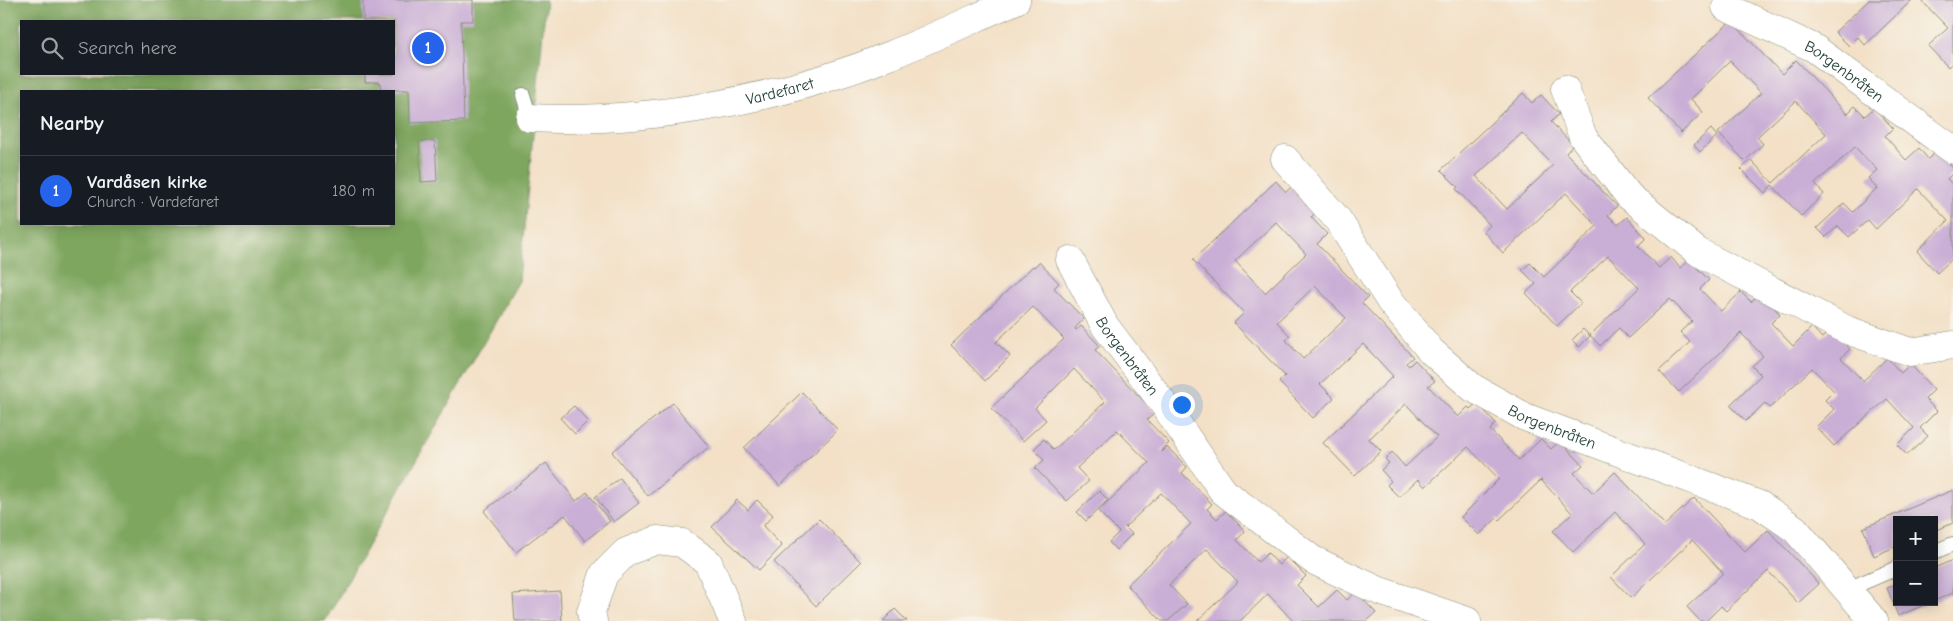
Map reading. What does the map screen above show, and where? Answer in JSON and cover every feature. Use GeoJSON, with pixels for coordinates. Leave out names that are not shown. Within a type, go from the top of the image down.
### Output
{"type":"FeatureCollection","features":[{"type":"Feature","properties":{"kind":"street","name":"Vardefaret"},"geometry":{"type":"LineString","coordinates":[[527,106],[568,120],[673,112],[765,96],[890,55],[1016,0]]}},
{"type":"Feature","properties":{"kind":"street","name":"Borgenbråten"},"geometry":{"type":"LineString","coordinates":[[1726,7],[1814,48],[1953,150]]}},
{"type":"Feature","properties":{"kind":"street"},"geometry":{"type":"LineString","coordinates":[[1565,89],[1583,137],[1629,196],[1698,252],[1847,330],[1910,352],[1953,345]]}},
{"type":"Feature","properties":{"kind":"street","name":"Borgenbråten"},"geometry":{"type":"LineString","coordinates":[[1285,158],[1338,220],[1390,301],[1432,351],[1473,388],[1525,416],[1760,505],[1795,529],[1874,621]]}},
{"type":"Feature","properties":{"kind":"street","name":"Borgenbråten"},"geometry":{"type":"LineString","coordinates":[[1070,260],[1105,326],[1163,403],[1222,490],[1313,560],[1377,590],[1467,621]]}},
{"type":"Feature","properties":{"kind":"street"},"geometry":{"type":"LineString","coordinates":[[593,621],[591,612],[604,574],[626,552],[657,540],[682,543],[708,562],[733,621]]}},
{"type":"Feature","properties":{"kind":"lane"},"geometry":{"type":"LineString","coordinates":[[1938,550],[1953,544]]}},
{"type":"Feature","properties":{"kind":"lane"},"geometry":{"type":"LineString","coordinates":[[1848,589],[1893,570]]}},
{"type":"Feature","properties":{"kind":"green space"},"geometry":{"type":"Polygon","coordinates":[[[0,0],[546,0],[519,281],[325,621],[0,621],[0,0]]]}},
{"type":"Feature","properties":{"kind":"building"},"geometry":{"type":"Polygon","coordinates":[[[363,0],[473,0],[473,21],[461,21],[464,121],[410,123],[409,90],[381,90],[380,82],[365,82],[365,75],[395,75],[395,20],[363,20],[363,0]]]}},
{"type":"Feature","properties":{"kind":"building"},"geometry":{"type":"Polygon","coordinates":[[[1869,0],[1912,0],[1865,45],[1858,37],[1849,46],[1835,32],[1869,0]]]}},
{"type":"Feature","properties":{"kind":"building"},"geometry":{"type":"Polygon","coordinates":[[[1921,0],[1953,0],[1953,62],[1948,67],[1928,46],[1948,28],[1921,0]]]}},
{"type":"Feature","properties":{"kind":"building"},"geometry":{"type":"Polygon","coordinates":[[[1731,21],[1782,74],[1796,60],[1847,114],[1855,106],[1865,116],[1874,108],[1893,128],[1885,136],[1906,160],[1919,148],[1928,159],[1937,151],[1953,168],[1953,173],[1947,179],[1953,185],[1953,258],[1937,273],[1917,251],[1948,221],[1918,189],[1876,229],[1868,220],[1849,237],[1838,226],[1826,237],[1817,228],[1844,203],[1853,212],[1877,188],[1868,178],[1877,170],[1855,147],[1815,184],[1824,194],[1801,216],[1772,185],[1765,193],[1741,169],[1751,160],[1773,183],[1826,134],[1796,101],[1757,137],[1763,144],[1745,161],[1718,133],[1761,93],[1730,61],[1691,99],[1703,112],[1681,133],[1648,98],[1731,21]]]}},
{"type":"Feature","properties":{"kind":"building"},"geometry":{"type":"Polygon","coordinates":[[[1523,93],[1532,103],[1541,95],[1559,114],[1551,122],[1573,145],[1566,153],[1617,206],[1608,215],[1618,225],[1627,217],[1646,238],[1638,246],[1659,268],[1671,257],[1680,268],[1689,260],[1709,280],[1700,289],[1721,311],[1741,292],[1751,302],[1760,293],[1780,314],[1771,323],[1793,346],[1812,327],[1822,338],[1831,329],[1850,349],[1841,358],[1863,381],[1887,358],[1901,373],[1910,364],[1934,390],[1925,399],[1937,411],[1920,428],[1928,436],[1907,455],[1897,445],[1914,428],[1887,399],[1834,446],[1816,427],[1834,409],[1825,400],[1834,391],[1812,368],[1770,408],[1765,403],[1746,421],[1730,405],[1761,375],[1752,366],[1763,356],[1741,333],[1679,392],[1659,371],[1690,342],[1680,332],[1692,321],[1670,299],[1628,338],[1619,328],[1600,346],[1590,335],[1639,288],[1608,256],[1570,292],[1581,303],[1557,326],[1526,293],[1536,284],[1522,270],[1530,263],[1544,277],[1597,226],[1566,193],[1503,253],[1484,232],[1490,225],[1441,170],[1523,93]],[[1522,133],[1476,176],[1507,209],[1553,165],[1522,133]]]}},
{"type":"Feature","properties":{"kind":"building"},"geometry":{"type":"Polygon","coordinates":[[[1711,129],[1717,136],[1700,152],[1694,145],[1711,129]]]}},
{"type":"Feature","properties":{"kind":"building"},"geometry":{"type":"Polygon","coordinates":[[[419,141],[435,141],[437,181],[421,182],[419,141]]]}},
{"type":"Feature","properties":{"kind":"building"},"geometry":{"type":"Polygon","coordinates":[[[1276,181],[1286,192],[1296,183],[1319,210],[1311,217],[1327,234],[1317,244],[1368,297],[1362,303],[1413,357],[1406,363],[1409,366],[1415,360],[1435,381],[1428,386],[1458,417],[1468,407],[1470,409],[1477,403],[1496,423],[1490,430],[1519,460],[1541,439],[1551,449],[1560,441],[1583,465],[1574,473],[1593,493],[1615,472],[1665,525],[1694,498],[1745,552],[1768,530],[1819,584],[1798,603],[1768,571],[1726,611],[1721,606],[1706,621],[1700,621],[1687,607],[1723,573],[1692,540],[1631,598],[1611,577],[1645,544],[1615,512],[1573,552],[1553,531],[1572,513],[1541,480],[1499,520],[1497,518],[1479,535],[1461,517],[1499,479],[1468,447],[1425,487],[1418,479],[1399,497],[1387,485],[1391,481],[1381,470],[1389,463],[1385,459],[1392,452],[1405,467],[1437,437],[1406,404],[1369,439],[1381,451],[1355,476],[1323,443],[1393,376],[1363,344],[1320,384],[1334,398],[1313,418],[1279,382],[1285,376],[1234,323],[1244,313],[1193,260],[1276,181]],[[1276,222],[1235,261],[1265,293],[1306,254],[1276,222]],[[1315,286],[1277,322],[1290,336],[1286,340],[1303,359],[1346,318],[1315,286]]]}},
{"type":"Feature","properties":{"kind":"building"},"geometry":{"type":"Polygon","coordinates":[[[1039,262],[1059,283],[1054,288],[1084,319],[1075,328],[1076,330],[1081,326],[1100,346],[1095,350],[1155,413],[1147,420],[1169,443],[1161,451],[1167,447],[1187,467],[1182,473],[1212,504],[1207,509],[1217,519],[1226,511],[1245,531],[1237,540],[1258,562],[1268,553],[1279,565],[1287,557],[1306,576],[1297,585],[1319,607],[1337,590],[1347,600],[1356,592],[1376,613],[1367,621],[1293,621],[1268,594],[1240,621],[1197,621],[1238,582],[1207,549],[1169,585],[1187,604],[1168,621],[1162,621],[1127,585],[1191,524],[1161,493],[1125,527],[1132,534],[1116,550],[1109,542],[1119,532],[1098,511],[1149,463],[1117,430],[1077,468],[1089,481],[1067,501],[1035,468],[1044,460],[1034,449],[1044,439],[1054,450],[1105,402],[1074,369],[1035,408],[1046,420],[1023,441],[991,408],[1064,339],[1033,307],[996,342],[1010,356],[985,381],[951,345],[1039,262]]]}},
{"type":"Feature","properties":{"kind":"building"},"geometry":{"type":"Polygon","coordinates":[[[1583,329],[1590,336],[1579,347],[1572,340],[1583,329]]]}},
{"type":"Feature","properties":{"kind":"building"},"geometry":{"type":"Polygon","coordinates":[[[802,392],[838,430],[780,486],[744,448],[802,392]]]}},
{"type":"Feature","properties":{"kind":"building"},"geometry":{"type":"Polygon","coordinates":[[[673,403],[709,447],[648,496],[612,452],[673,403]]]}},
{"type":"Feature","properties":{"kind":"building"},"geometry":{"type":"Polygon","coordinates":[[[574,406],[588,421],[575,434],[560,418],[574,406]]]}},
{"type":"Feature","properties":{"kind":"building"},"geometry":{"type":"Polygon","coordinates":[[[546,463],[576,501],[587,492],[610,521],[585,541],[565,515],[516,552],[484,511],[546,463]]]}},
{"type":"Feature","properties":{"kind":"building"},"geometry":{"type":"Polygon","coordinates":[[[620,478],[639,503],[614,522],[595,497],[620,478]]]}},
{"type":"Feature","properties":{"kind":"building"},"geometry":{"type":"Polygon","coordinates":[[[1953,490],[1953,523],[1938,529],[1938,516],[1893,516],[1893,548],[1874,556],[1863,528],[1953,490]]]}},
{"type":"Feature","properties":{"kind":"building"},"geometry":{"type":"Polygon","coordinates":[[[1099,491],[1108,500],[1086,521],[1077,512],[1099,491]]]}},
{"type":"Feature","properties":{"kind":"building"},"geometry":{"type":"Polygon","coordinates":[[[737,500],[748,510],[757,500],[773,515],[763,526],[782,546],[759,570],[712,527],[737,500]]]}},
{"type":"Feature","properties":{"kind":"building"},"geometry":{"type":"Polygon","coordinates":[[[819,519],[861,562],[816,606],[774,562],[819,519]]]}},
{"type":"Feature","properties":{"kind":"building"},"geometry":{"type":"Polygon","coordinates":[[[1953,560],[1953,593],[1938,599],[1938,566],[1953,560]]]}},
{"type":"Feature","properties":{"kind":"building"},"geometry":{"type":"Polygon","coordinates":[[[1893,586],[1893,603],[1887,588],[1893,586]]]}},
{"type":"Feature","properties":{"kind":"building"},"geometry":{"type":"Polygon","coordinates":[[[560,591],[562,621],[515,621],[513,594],[560,591]]]}},
{"type":"Feature","properties":{"kind":"building"},"geometry":{"type":"Polygon","coordinates":[[[1894,606],[1922,606],[1898,616],[1894,606]]]}},
{"type":"Feature","properties":{"kind":"building"},"geometry":{"type":"Polygon","coordinates":[[[895,609],[907,621],[883,621],[895,609]]]}},
{"type":"Feature","properties":{"kind":"place","name":"Vardåsen kirke"},"geometry":{"type":"Point","coordinates":[428,48]}}]}
